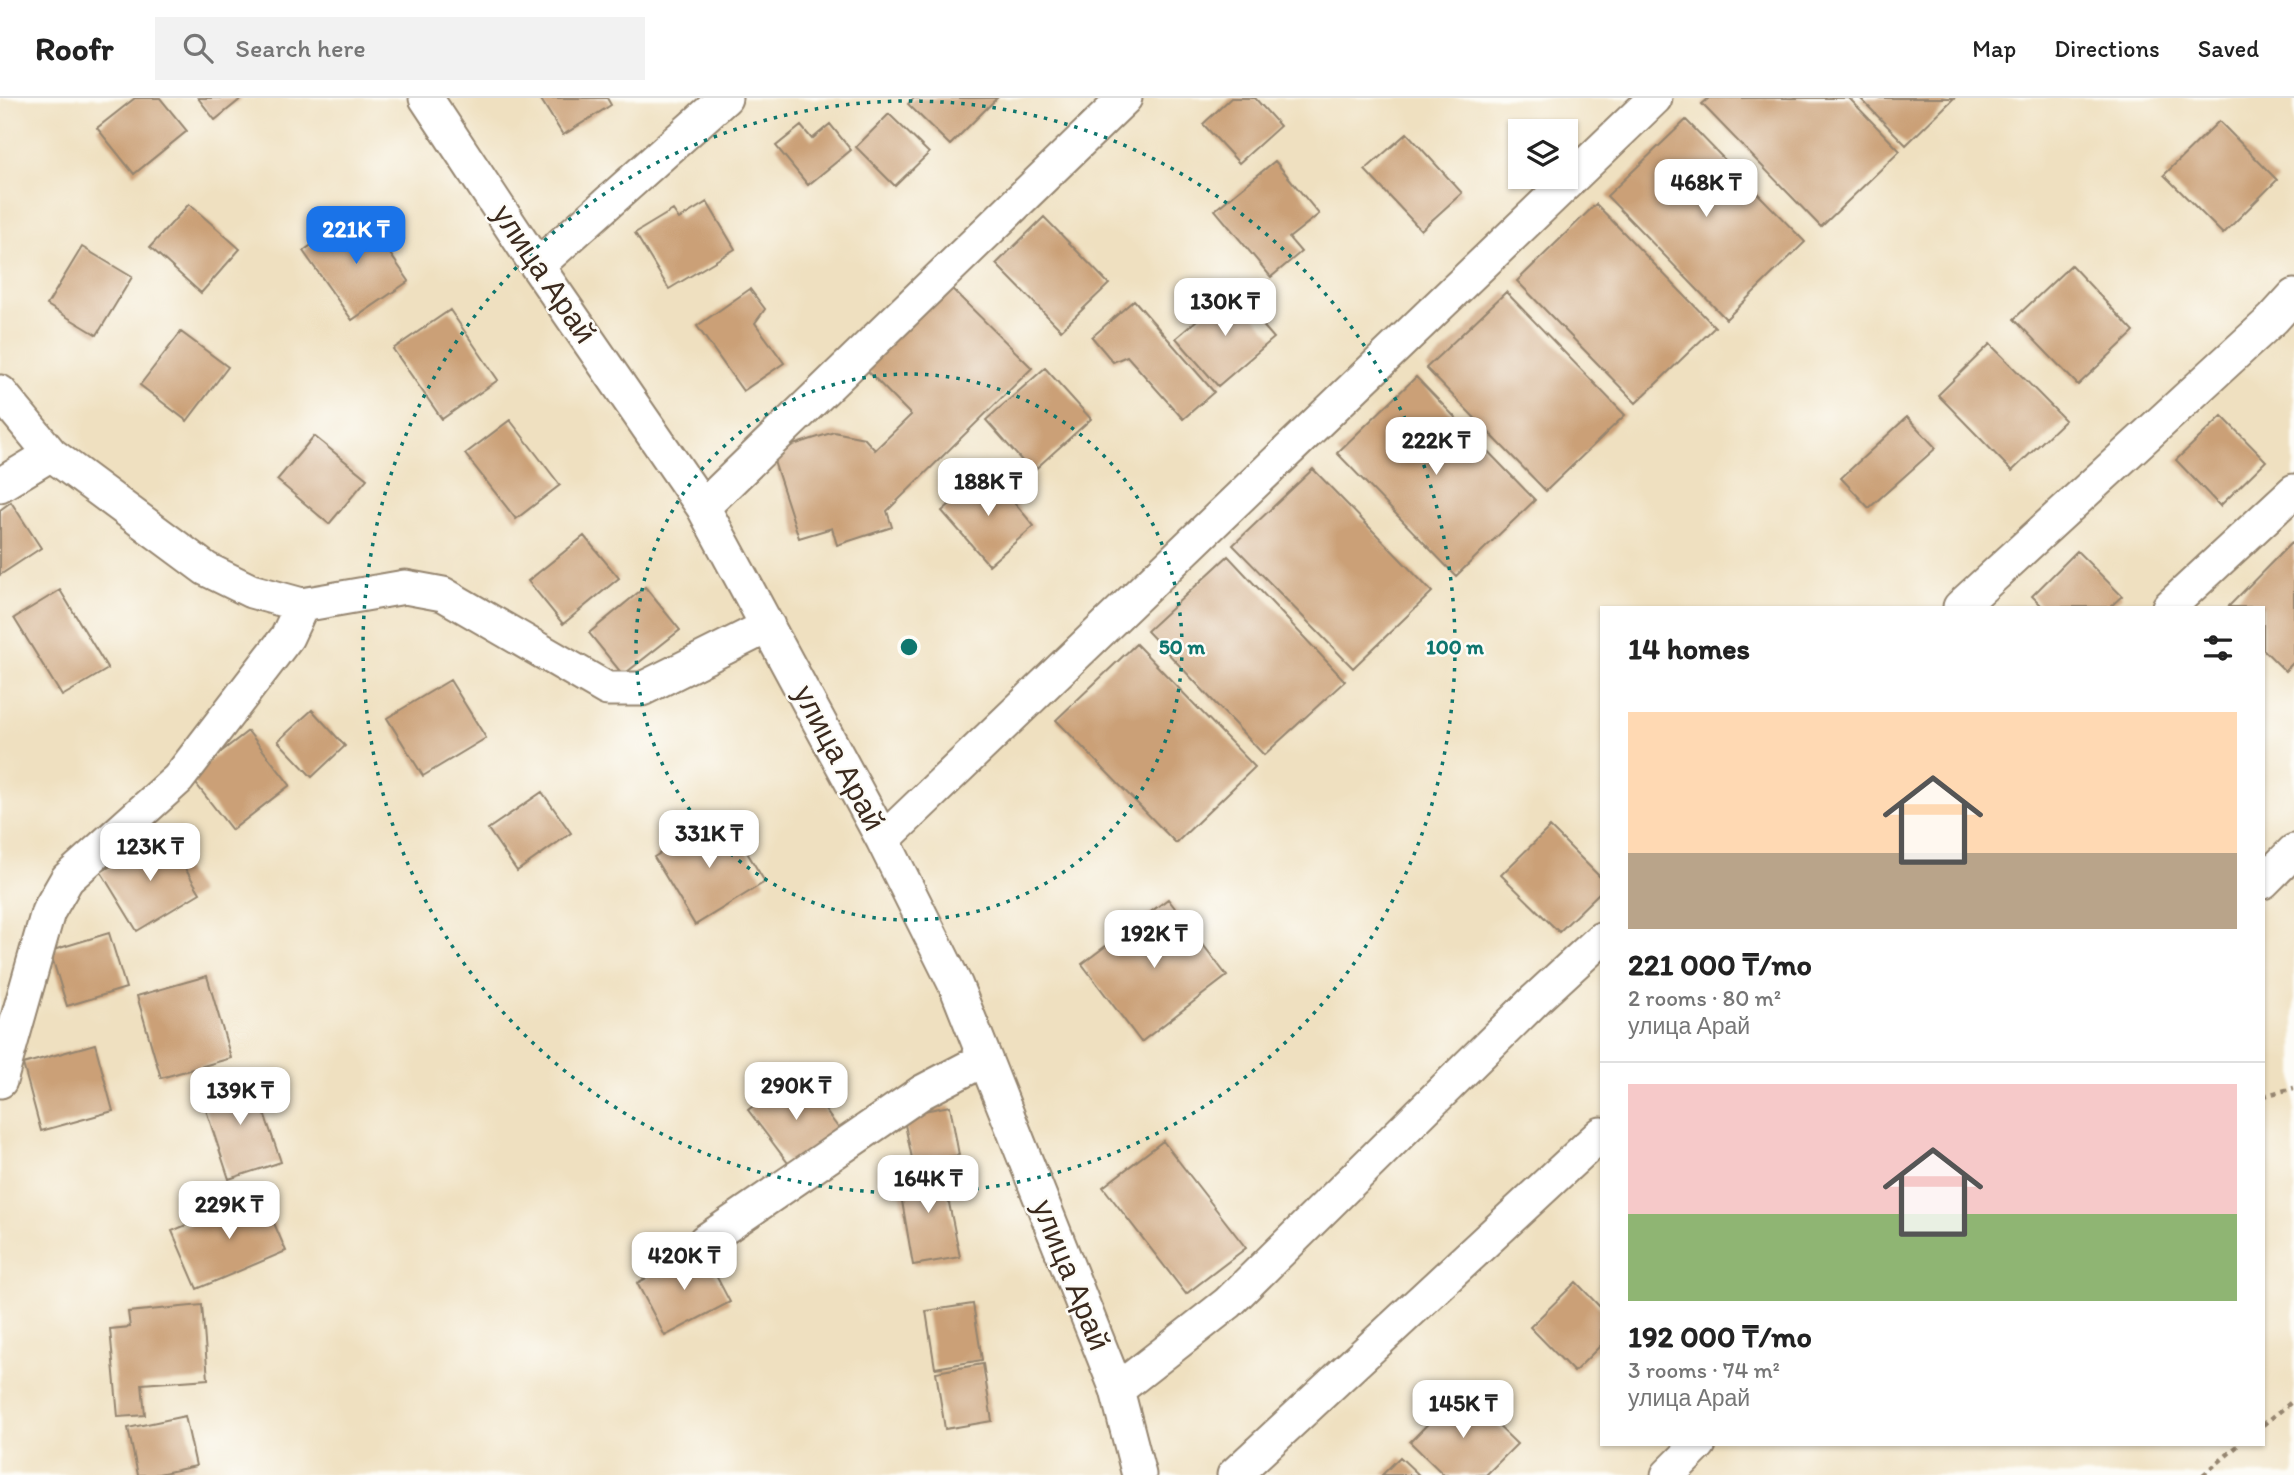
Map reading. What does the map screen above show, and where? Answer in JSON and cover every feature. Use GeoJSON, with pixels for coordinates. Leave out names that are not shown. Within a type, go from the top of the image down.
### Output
{"type":"FeatureCollection","features":[{"type":"Feature","properties":{"kind":"street","name":"улица Арай"},"geometry":{"type":"LineString","coordinates":[[426,98],[537,266],[703,507],[883,840],[956,986],[1117,1390],[1139,1475]]}},
{"type":"Feature","properties":{"kind":"street"},"geometry":{"type":"LineString","coordinates":[[537,266],[725,98]]}},
{"type":"Feature","properties":{"kind":"street"},"geometry":{"type":"LineString","coordinates":[[703,507],[1125,98]]}},
{"type":"Feature","properties":{"kind":"street"},"geometry":{"type":"LineString","coordinates":[[883,840],[1655,98]]}},
{"type":"Feature","properties":{"kind":"street"},"geometry":{"type":"LineString","coordinates":[[1961,606],[2263,328],[2294,296]]}},
{"type":"Feature","properties":{"kind":"street"},"geometry":{"type":"LineString","coordinates":[[0,392],[51,454],[206,569],[251,591],[302,606],[405,587],[443,594],[607,689],[642,690],[768,626]]}},
{"type":"Feature","properties":{"kind":"street"},"geometry":{"type":"LineString","coordinates":[[0,485],[51,454]]}},
{"type":"Feature","properties":{"kind":"street"},"geometry":{"type":"LineString","coordinates":[[2170,606],[2294,491]]}},
{"type":"Feature","properties":{"kind":"street"},"geometry":{"type":"LineString","coordinates":[[0,1081],[48,912],[67,879],[178,779],[287,637],[302,606]]}},
{"type":"Feature","properties":{"kind":"street"},"geometry":{"type":"LineString","coordinates":[[2265,880],[2294,851]]}},
{"type":"Feature","properties":{"kind":"street"},"geometry":{"type":"LineString","coordinates":[[1117,1390],[1228,1303],[1536,999],[1600,940]]}},
{"type":"Feature","properties":{"kind":"street"},"geometry":{"type":"LineString","coordinates":[[705,1241],[922,1092],[985,1059]]}},
{"type":"Feature","properties":{"kind":"street"},"geometry":{"type":"LineString","coordinates":[[1234,1475],[1600,1136]]}},
{"type":"Feature","properties":{"kind":"street"},"geometry":{"type":"LineString","coordinates":[[1668,1475],[1697,1446]]}},
{"type":"Feature","properties":{"kind":"path"},"geometry":{"type":"LineString","coordinates":[[2265,1095],[2294,1088]]}},
{"type":"Feature","properties":{"kind":"path"},"geometry":{"type":"LineString","coordinates":[[2265,1423],[2294,1399]]}},
{"type":"Feature","properties":{"kind":"path"},"geometry":{"type":"LineString","coordinates":[[2203,1475],[2238,1446]]}},
{"type":"Feature","properties":{"kind":"building"},"geometry":{"type":"Polygon","coordinates":[[[135,98],[160,98],[187,131],[134,174],[97,128],[135,98]]]}},
{"type":"Feature","properties":{"kind":"building"},"geometry":{"type":"Polygon","coordinates":[[[198,98],[242,98],[215,120],[198,98]]]}},
{"type":"Feature","properties":{"kind":"building"},"geometry":{"type":"Polygon","coordinates":[[[540,98],[607,98],[611,105],[563,135],[540,98]]]}},
{"type":"Feature","properties":{"kind":"building"},"geometry":{"type":"Polygon","coordinates":[[[914,98],[997,98],[950,145],[908,104],[914,98]]]}},
{"type":"Feature","properties":{"kind":"building"},"geometry":{"type":"Polygon","coordinates":[[[1231,98],[1255,98],[1280,126],[1239,163],[1203,124],[1231,98]]]}},
{"type":"Feature","properties":{"kind":"building"},"geometry":{"type":"Polygon","coordinates":[[[1709,98],[1849,98],[1900,151],[1821,227],[1702,104],[1709,98]]]}},
{"type":"Feature","properties":{"kind":"building"},"geometry":{"type":"Polygon","coordinates":[[[1860,98],[1954,98],[1906,145],[1860,98]]]}},
{"type":"Feature","properties":{"kind":"building"},"geometry":{"type":"Polygon","coordinates":[[[889,114],[929,153],[895,186],[856,147],[889,114]]]}},
{"type":"Feature","properties":{"kind":"building"},"geometry":{"type":"Polygon","coordinates":[[[1686,120],[1805,242],[1726,319],[1607,196],[1686,120]]]}},
{"type":"Feature","properties":{"kind":"building"},"geometry":{"type":"Polygon","coordinates":[[[2219,121],[2277,180],[2223,234],[2164,175],[2219,121]]]}},
{"type":"Feature","properties":{"kind":"building"},"geometry":{"type":"Polygon","coordinates":[[[830,124],[851,150],[808,185],[776,146],[801,126],[812,139],[830,124]]]}},
{"type":"Feature","properties":{"kind":"building"},"geometry":{"type":"Polygon","coordinates":[[[1407,133],[1462,193],[1421,230],[1365,170],[1407,133]]]}},
{"type":"Feature","properties":{"kind":"building"},"geometry":{"type":"Polygon","coordinates":[[[1275,161],[1319,214],[1289,238],[1301,252],[1271,277],[1215,210],[1275,161]]]}},
{"type":"Feature","properties":{"kind":"building"},"geometry":{"type":"Polygon","coordinates":[[[707,202],[735,249],[669,289],[635,233],[673,210],[679,219],[707,202]]]}},
{"type":"Feature","properties":{"kind":"building"},"geometry":{"type":"Polygon","coordinates":[[[189,204],[240,249],[201,293],[150,247],[189,204]]]}},
{"type":"Feature","properties":{"kind":"building"},"geometry":{"type":"Polygon","coordinates":[[[1596,204],[1715,327],[1636,403],[1517,281],[1596,204]]]}},
{"type":"Feature","properties":{"kind":"building"},"geometry":{"type":"Polygon","coordinates":[[[360,211],[409,281],[352,320],[303,251],[360,211]]]}},
{"type":"Feature","properties":{"kind":"building"},"geometry":{"type":"Polygon","coordinates":[[[1044,217],[1109,284],[1061,330],[996,264],[1044,217]]]}},
{"type":"Feature","properties":{"kind":"building"},"geometry":{"type":"Polygon","coordinates":[[[82,247],[132,277],[97,335],[47,305],[82,247]]]}},
{"type":"Feature","properties":{"kind":"building"},"geometry":{"type":"Polygon","coordinates":[[[2071,265],[2134,332],[2078,385],[2014,319],[2071,265]]]}},
{"type":"Feature","properties":{"kind":"building"},"geometry":{"type":"Polygon","coordinates":[[[938,275],[1032,368],[887,511],[892,527],[837,545],[832,528],[799,538],[771,452],[834,432],[864,438],[875,450],[911,415],[854,357],[938,275]]]}},
{"type":"Feature","properties":{"kind":"building"},"geometry":{"type":"Polygon","coordinates":[[[750,289],[765,309],[755,323],[784,363],[743,391],[697,326],[750,289]]]}},
{"type":"Feature","properties":{"kind":"building"},"geometry":{"type":"Polygon","coordinates":[[[1232,290],[1274,338],[1218,386],[1176,338],[1232,290]]]}},
{"type":"Feature","properties":{"kind":"building"},"geometry":{"type":"Polygon","coordinates":[[[1506,292],[1625,415],[1546,491],[1426,368],[1506,292]]]}},
{"type":"Feature","properties":{"kind":"building"},"geometry":{"type":"Polygon","coordinates":[[[1134,300],[1214,392],[1183,419],[1127,356],[1113,362],[1092,337],[1134,300]]]}},
{"type":"Feature","properties":{"kind":"building"},"geometry":{"type":"Polygon","coordinates":[[[450,310],[498,380],[442,419],[393,349],[450,310]]]}},
{"type":"Feature","properties":{"kind":"building"},"geometry":{"type":"Polygon","coordinates":[[[181,332],[228,367],[187,421],[140,385],[181,332]]]}},
{"type":"Feature","properties":{"kind":"building"},"geometry":{"type":"Polygon","coordinates":[[[1990,344],[2065,420],[2012,471],[1938,395],[1990,344]]]}},
{"type":"Feature","properties":{"kind":"building"},"geometry":{"type":"Polygon","coordinates":[[[1045,368],[1091,419],[1032,472],[986,420],[1045,368]]]}},
{"type":"Feature","properties":{"kind":"building"},"geometry":{"type":"Polygon","coordinates":[[[1416,377],[1535,500],[1456,576],[1337,453],[1416,377]]]}},
{"type":"Feature","properties":{"kind":"building"},"geometry":{"type":"Polygon","coordinates":[[[2222,416],[2266,461],[2220,506],[2176,460],[2222,416]]]}},
{"type":"Feature","properties":{"kind":"building"},"geometry":{"type":"Polygon","coordinates":[[[1907,417],[1936,448],[1869,508],[1841,478],[1907,417]]]}},
{"type":"Feature","properties":{"kind":"building"},"geometry":{"type":"Polygon","coordinates":[[[510,420],[560,485],[516,519],[465,454],[510,420]]]}},
{"type":"Feature","properties":{"kind":"building"},"geometry":{"type":"Polygon","coordinates":[[[314,436],[367,479],[329,524],[277,480],[314,436]]]}},
{"type":"Feature","properties":{"kind":"building"},"geometry":{"type":"Polygon","coordinates":[[[1313,469],[1432,592],[1353,668],[1233,545],[1313,469]]]}},
{"type":"Feature","properties":{"kind":"building"},"geometry":{"type":"Polygon","coordinates":[[[988,471],[1034,526],[989,565],[942,511],[988,471]]]}},
{"type":"Feature","properties":{"kind":"building"},"geometry":{"type":"Polygon","coordinates":[[[11,502],[41,548],[0,575],[0,510],[11,502]]]}},
{"type":"Feature","properties":{"kind":"building"},"geometry":{"type":"Polygon","coordinates":[[[584,536],[619,578],[563,624],[528,581],[584,536]]]}},
{"type":"Feature","properties":{"kind":"building"},"geometry":{"type":"Polygon","coordinates":[[[2291,543],[2294,546],[2294,662],[2285,671],[2265,651],[2265,606],[2229,606],[2291,543]]]}},
{"type":"Feature","properties":{"kind":"building"},"geometry":{"type":"Polygon","coordinates":[[[2077,551],[2122,596],[2111,606],[2042,606],[2032,596],[2077,551]]]}},
{"type":"Feature","properties":{"kind":"building"},"geometry":{"type":"Polygon","coordinates":[[[1228,556],[1345,681],[1264,755],[1147,631],[1228,556]]]}},
{"type":"Feature","properties":{"kind":"building"},"geometry":{"type":"Polygon","coordinates":[[[645,587],[680,630],[623,675],[589,633],[645,587]]]}},
{"type":"Feature","properties":{"kind":"building"},"geometry":{"type":"Polygon","coordinates":[[[60,590],[108,669],[62,696],[14,618],[60,590]]]}},
{"type":"Feature","properties":{"kind":"building"},"geometry":{"type":"Polygon","coordinates":[[[1136,644],[1255,767],[1176,843],[1056,720],[1136,644]]]}},
{"type":"Feature","properties":{"kind":"building"},"geometry":{"type":"Polygon","coordinates":[[[450,680],[486,738],[423,776],[387,718],[450,680]]]}},
{"type":"Feature","properties":{"kind":"building"},"geometry":{"type":"Polygon","coordinates":[[[312,710],[345,746],[312,777],[278,741],[312,710]]]}},
{"type":"Feature","properties":{"kind":"building"},"geometry":{"type":"Polygon","coordinates":[[[248,731],[290,785],[232,830],[190,776],[248,731]]]}},
{"type":"Feature","properties":{"kind":"building"},"geometry":{"type":"Polygon","coordinates":[[[542,792],[571,833],[517,871],[488,829],[542,792]]]}},
{"type":"Feature","properties":{"kind":"building"},"geometry":{"type":"Polygon","coordinates":[[[724,815],[765,882],[695,925],[654,857],[724,815]]]}},
{"type":"Feature","properties":{"kind":"building"},"geometry":{"type":"Polygon","coordinates":[[[1550,827],[1600,877],[1600,892],[1559,932],[1501,875],[1550,827]]]}},
{"type":"Feature","properties":{"kind":"building"},"geometry":{"type":"Polygon","coordinates":[[[164,834],[200,893],[137,931],[101,872],[164,834]]]}},
{"type":"Feature","properties":{"kind":"building"},"geometry":{"type":"Polygon","coordinates":[[[1168,899],[1227,976],[1141,1042],[1082,964],[1168,899]]]}},
{"type":"Feature","properties":{"kind":"building"},"geometry":{"type":"Polygon","coordinates":[[[109,933],[126,988],[67,1006],[50,951],[109,933]]]}},
{"type":"Feature","properties":{"kind":"building"},"geometry":{"type":"Polygon","coordinates":[[[207,976],[231,1058],[161,1078],[137,996],[207,976]]]}},
{"type":"Feature","properties":{"kind":"building"},"geometry":{"type":"Polygon","coordinates":[[[95,1044],[113,1111],[41,1131],[23,1064],[95,1044]]]}},
{"type":"Feature","properties":{"kind":"building"},"geometry":{"type":"Polygon","coordinates":[[[797,1073],[843,1134],[794,1171],[748,1110],[797,1073]]]}},
{"type":"Feature","properties":{"kind":"building"},"geometry":{"type":"Polygon","coordinates":[[[251,1075],[281,1162],[229,1179],[200,1092],[251,1075]]]}},
{"type":"Feature","properties":{"kind":"building"},"geometry":{"type":"Polygon","coordinates":[[[950,1106],[959,1155],[913,1163],[903,1115],[950,1106]]]}},
{"type":"Feature","properties":{"kind":"building"},"geometry":{"type":"Polygon","coordinates":[[[1163,1141],[1246,1248],[1186,1294],[1103,1187],[1163,1141]]]}},
{"type":"Feature","properties":{"kind":"building"},"geometry":{"type":"Polygon","coordinates":[[[941,1164],[960,1257],[913,1265],[897,1172],[941,1164]]]}},
{"type":"Feature","properties":{"kind":"building"},"geometry":{"type":"Polygon","coordinates":[[[261,1193],[286,1251],[197,1289],[172,1231],[261,1193]]]}},
{"type":"Feature","properties":{"kind":"building"},"geometry":{"type":"Polygon","coordinates":[[[702,1249],[730,1302],[665,1336],[637,1283],[702,1249]]]}},
{"type":"Feature","properties":{"kind":"building"},"geometry":{"type":"Polygon","coordinates":[[[1576,1282],[1600,1307],[1600,1346],[1574,1372],[1530,1327],[1576,1282]]]}},
{"type":"Feature","properties":{"kind":"building"},"geometry":{"type":"Polygon","coordinates":[[[973,1304],[982,1360],[935,1368],[926,1311],[973,1304]]]}},
{"type":"Feature","properties":{"kind":"building"},"geometry":{"type":"Polygon","coordinates":[[[202,1305],[208,1379],[142,1384],[145,1415],[118,1417],[110,1329],[130,1327],[128,1312],[202,1305]]]}},
{"type":"Feature","properties":{"kind":"building"},"geometry":{"type":"Polygon","coordinates":[[[983,1364],[992,1421],[945,1429],[936,1372],[983,1364]]]}},
{"type":"Feature","properties":{"kind":"building"},"geometry":{"type":"Polygon","coordinates":[[[1461,1390],[1517,1444],[1486,1475],[1444,1475],[1410,1442],[1461,1390]]]}},
{"type":"Feature","properties":{"kind":"building"},"geometry":{"type":"Polygon","coordinates":[[[185,1416],[196,1466],[154,1475],[138,1475],[128,1428],[185,1416]]]}},
{"type":"Feature","properties":{"kind":"building"},"geometry":{"type":"Polygon","coordinates":[[[1400,1457],[1419,1475],[1382,1475],[1400,1457]]]}}]}
